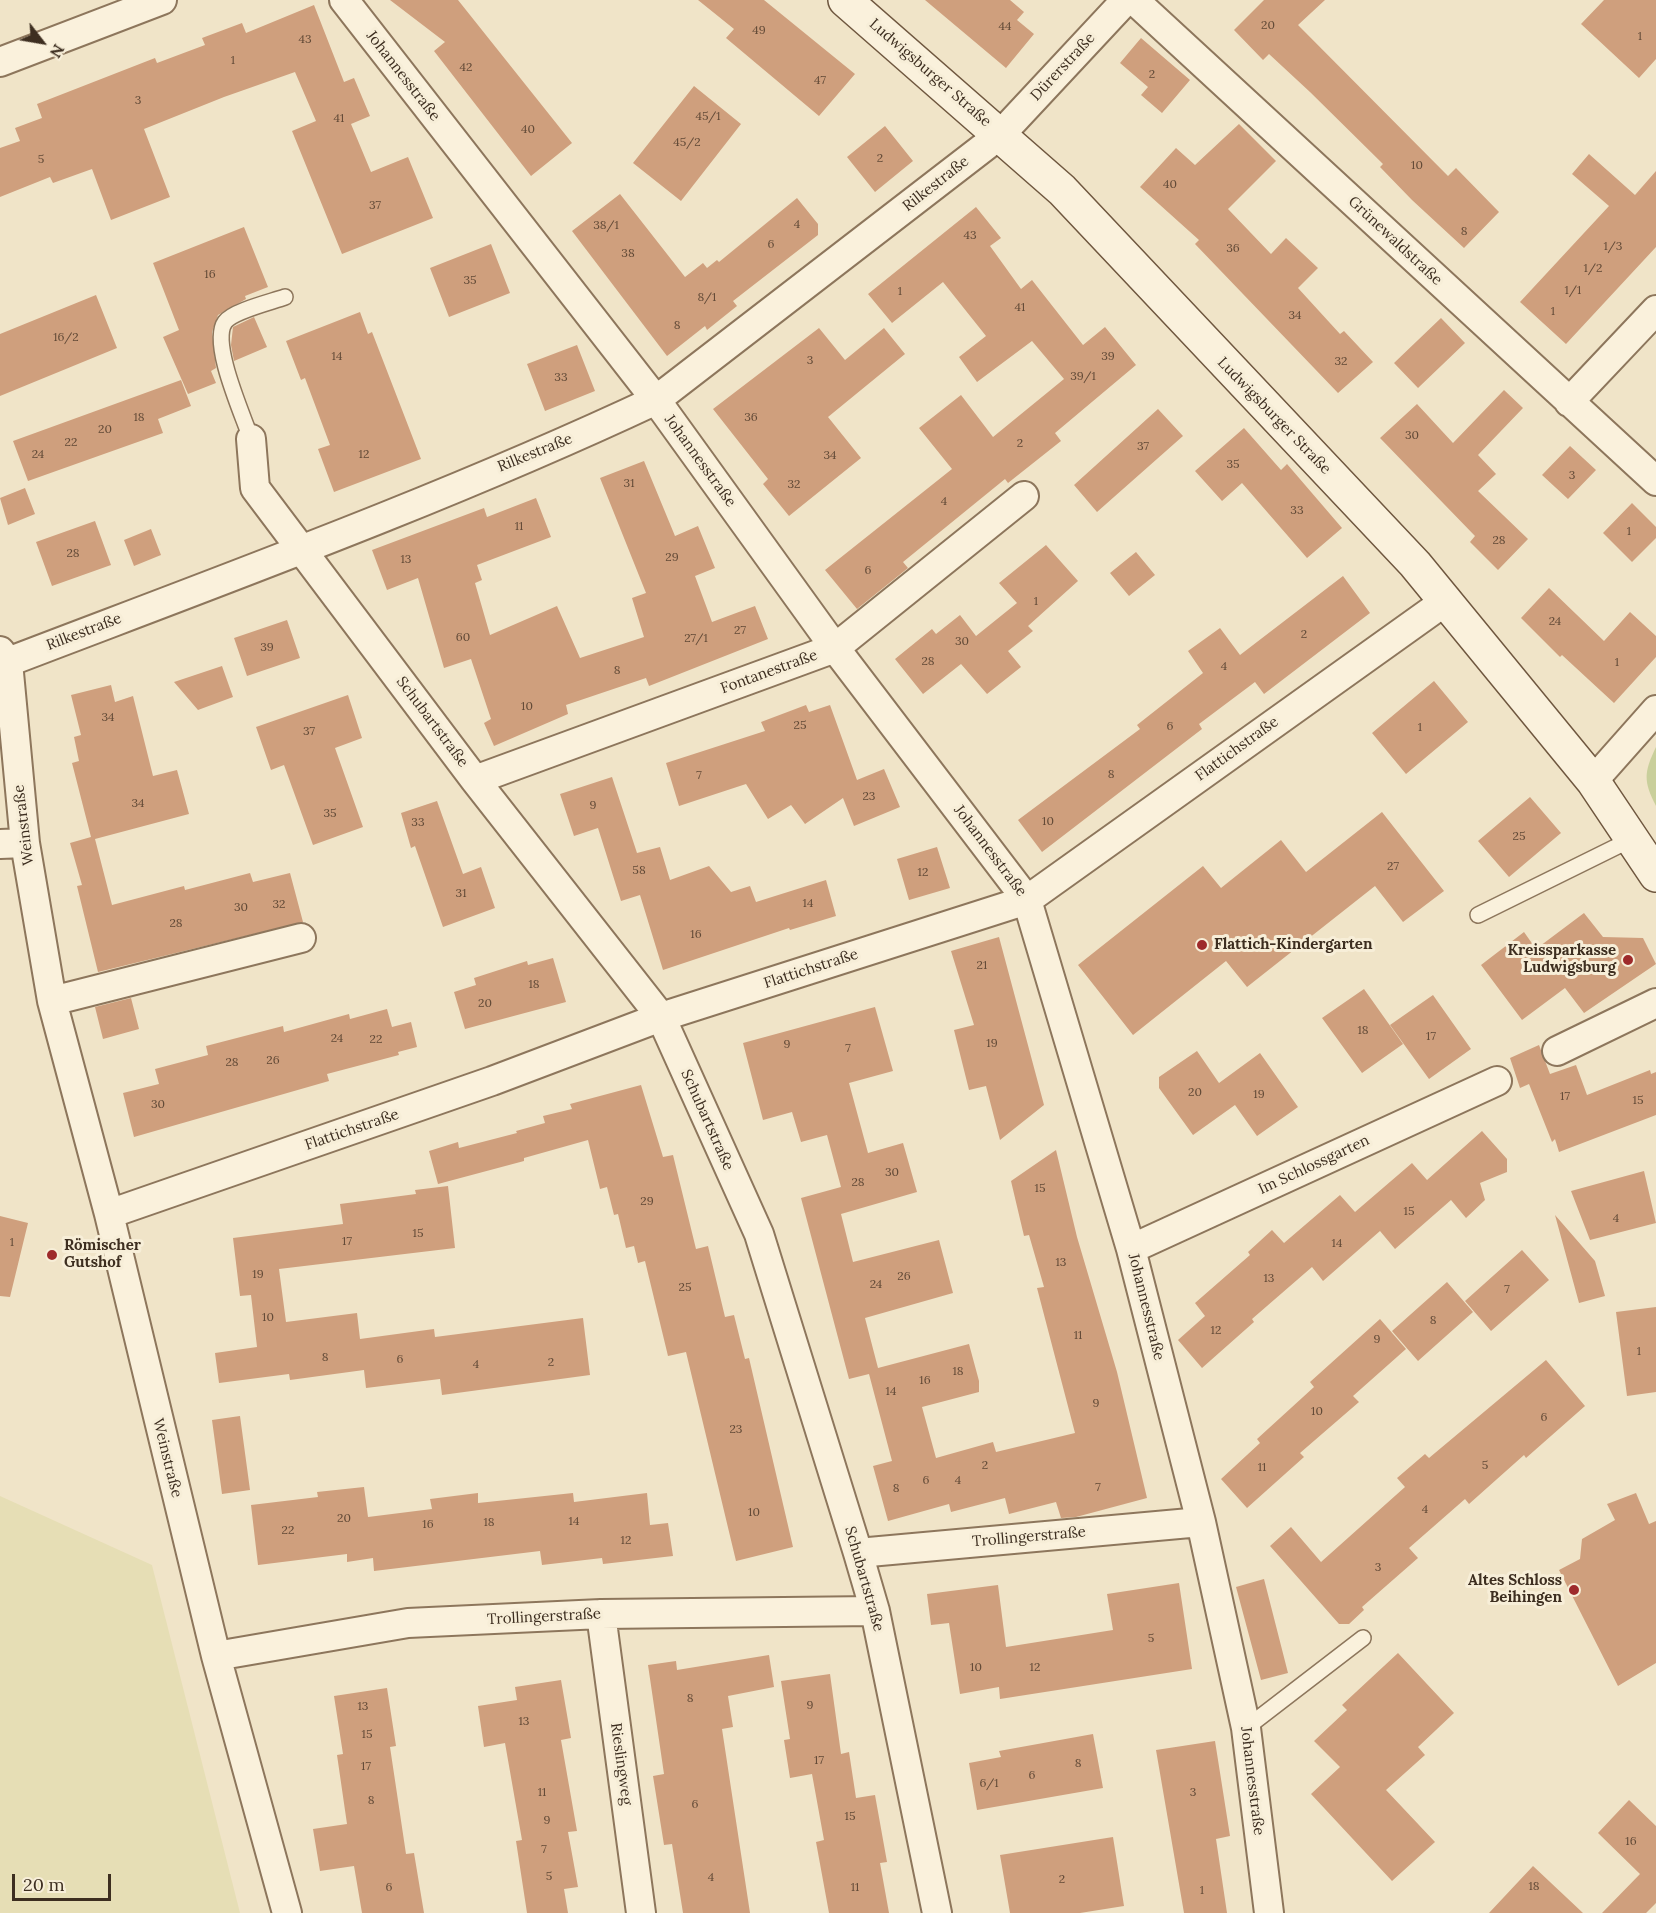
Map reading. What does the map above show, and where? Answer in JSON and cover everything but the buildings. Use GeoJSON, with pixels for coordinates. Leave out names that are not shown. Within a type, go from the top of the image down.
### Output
{"type":"FeatureCollection","features":[{"type":"Feature","properties":{"kind":"main road","name":"Ludwigsburger Straße"},"geometry":{"type":"LineString","coordinates":[[845,0],[1001,134],[1062,190],[1447,600],[1593,781],[1656,875]]}},
{"type":"Feature","properties":{"kind":"street"},"geometry":{"type":"LineString","coordinates":[[0,62],[162,0]]}},
{"type":"Feature","properties":{"kind":"street","name":"Johannesstraße"},"geometry":{"type":"LineString","coordinates":[[344,0],[656,400],[835,648],[1027,900],[1131,1249],[1201,1522],[1246,1728],[1269,1913]]}},
{"type":"Feature","properties":{"kind":"street","name":"Dürerstraße"},"geometry":{"type":"LineString","coordinates":[[1001,134],[1126,0]]}},
{"type":"Feature","properties":{"kind":"street","name":"Grünewaldstraße"},"geometry":{"type":"LineString","coordinates":[[1134,0],[1656,481]]}},
{"type":"Feature","properties":{"kind":"street","name":"Rilkestraße"},"geometry":{"type":"LineString","coordinates":[[4,656],[303,549],[590,431],[656,400],[1001,134]]}},
{"type":"Feature","properties":{"kind":"street"},"geometry":{"type":"LineString","coordinates":[[1569,402],[1656,310]]}},
{"type":"Feature","properties":{"kind":"street","name":"Schubartstraße"},"geometry":{"type":"LineString","coordinates":[[251,439],[255,488],[475,780],[661,1017],[759,1234],[858,1553],[875,1611],[937,1913]]}},
{"type":"Feature","properties":{"kind":"street","name":"Fontanestraße"},"geometry":{"type":"LineString","coordinates":[[475,780],[835,648],[1024,496]]}},
{"type":"Feature","properties":{"kind":"street","name":"Flattichstraße"},"geometry":{"type":"LineString","coordinates":[[109,1214],[481,1085],[661,1017],[1027,900],[1447,600]]}},
{"type":"Feature","properties":{"kind":"street","name":"Weinstraße"},"geometry":{"type":"LineString","coordinates":[[4,656],[12,844],[109,1214],[146,1376],[216,1656],[287,1913]]}},
{"type":"Feature","properties":{"kind":"street"},"geometry":{"type":"LineString","coordinates":[[1593,781],[1656,711]]}},
{"type":"Feature","properties":{"kind":"street"},"geometry":{"type":"LineString","coordinates":[[52,1001],[301,938]]}},
{"type":"Feature","properties":{"kind":"street"},"geometry":{"type":"LineString","coordinates":[[1557,1051],[1656,1003]]}},
{"type":"Feature","properties":{"kind":"street","name":"Im Schlossgarten"},"geometry":{"type":"LineString","coordinates":[[1131,1249],[1497,1081]]}},
{"type":"Feature","properties":{"kind":"street","name":"Trollingerstraße"},"geometry":{"type":"LineString","coordinates":[[858,1553],[1201,1522]]}},
{"type":"Feature","properties":{"kind":"street","name":"Trollingerstraße"},"geometry":{"type":"LineString","coordinates":[[216,1656],[408,1623],[601,1614],[875,1611]]}},
{"type":"Feature","properties":{"kind":"street","name":"Rieslingweg"},"geometry":{"type":"LineString","coordinates":[[601,1614],[641,1913]]}},
{"type":"Feature","properties":{"kind":"lane"},"geometry":{"type":"LineString","coordinates":[[251,439],[223,355],[222,330],[225,321],[237,313],[285,297]]}},
{"type":"Feature","properties":{"kind":"lane"},"geometry":{"type":"LineString","coordinates":[[1478,915],[1632,839]]}},
{"type":"Feature","properties":{"kind":"lane"},"geometry":{"type":"LineString","coordinates":[[1246,1728],[1363,1638]]}},
{"type":"Feature","properties":{"kind":"shaded area"},"geometry":{"type":"Polygon","coordinates":[[[0,1496],[152,1565],[240,1913],[0,1913],[0,1496]]]}},
{"type":"Feature","properties":{"kind":"green space"},"geometry":{"type":"Polygon","coordinates":[[[1656,747],[1656,806],[1647,783],[1647,770],[1656,747]]]}},
{"type":"Feature","properties":{"kind":"place","name":"Flattich-Kindergarten"},"geometry":{"type":"Point","coordinates":[1202,945]}},
{"type":"Feature","properties":{"kind":"place","name":"Kreissparkasse Ludwigsburg"},"geometry":{"type":"Point","coordinates":[1628,960]}},
{"type":"Feature","properties":{"kind":"place","name":"Römischer Gutshof"},"geometry":{"type":"Point","coordinates":[52,1255]}},
{"type":"Feature","properties":{"kind":"place","name":"Altes Schloss Beihingen"},"geometry":{"type":"Point","coordinates":[1574,1590]}}]}
